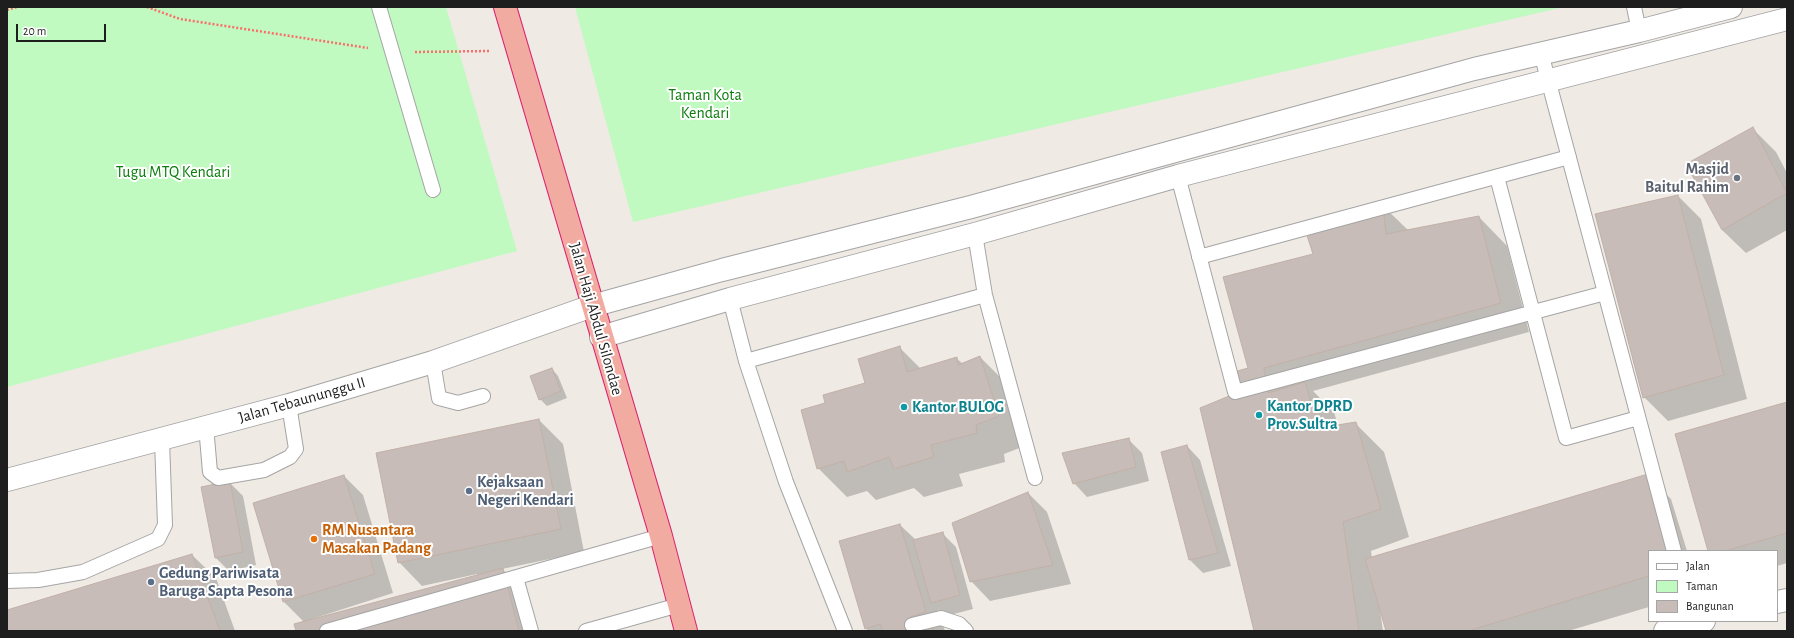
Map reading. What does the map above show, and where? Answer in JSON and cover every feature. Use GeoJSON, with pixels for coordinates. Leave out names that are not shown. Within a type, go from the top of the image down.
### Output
{"type":"FeatureCollection","features":[{"type":"Feature","properties":{"kind":"highway","name":"Jalan Haji Abdul Silondae"},"geometry":{"type":"LineString","coordinates":[[505,7],[601,337],[661,536],[686,631]]}},
{"type":"Feature","properties":{"kind":"street","name":"Jalan Tebaununggu II"},"geometry":{"type":"LineString","coordinates":[[7,480],[289,405],[433,362],[592,306],[722,270],[971,207],[1474,69],[1639,31],[1731,7]]}},
{"type":"Feature","properties":{"kind":"street"},"geometry":{"type":"LineString","coordinates":[[601,337],[730,299],[975,234],[1178,176],[1787,19]]}},
{"type":"Feature","properties":{"kind":"street"},"geometry":{"type":"LineString","coordinates":[[1665,631],[1696,622]]}},
{"type":"Feature","properties":{"kind":"lane"},"geometry":{"type":"LineString","coordinates":[[379,7],[433,190]]}},
{"type":"Feature","properties":{"kind":"lane"},"geometry":{"type":"LineString","coordinates":[[1634,7],[1639,31]]}},
{"type":"Feature","properties":{"kind":"lane"},"geometry":{"type":"LineString","coordinates":[[1541,53],[1674,550]]}},
{"type":"Feature","properties":{"kind":"lane"},"geometry":{"type":"LineString","coordinates":[[1199,256],[1569,157]]}},
{"type":"Feature","properties":{"kind":"lane"},"geometry":{"type":"LineString","coordinates":[[1178,176],[1235,392],[1605,293]]}},
{"type":"Feature","properties":{"kind":"lane"},"geometry":{"type":"LineString","coordinates":[[1497,177],[1566,438],[1638,418]]}},
{"type":"Feature","properties":{"kind":"lane"},"geometry":{"type":"LineString","coordinates":[[975,234],[986,295],[1035,478]]}},
{"type":"Feature","properties":{"kind":"lane"},"geometry":{"type":"LineString","coordinates":[[746,361],[986,295]]}},
{"type":"Feature","properties":{"kind":"lane"},"geometry":{"type":"LineString","coordinates":[[730,299],[746,361],[786,482],[845,631]]}},
{"type":"Feature","properties":{"kind":"lane"},"geometry":{"type":"LineString","coordinates":[[433,362],[438,398],[458,403],[483,396]]}},
{"type":"Feature","properties":{"kind":"lane"},"geometry":{"type":"LineString","coordinates":[[206,426],[210,472],[218,478],[264,470],[290,457],[296,449],[289,405]]}},
{"type":"Feature","properties":{"kind":"lane"},"geometry":{"type":"LineString","coordinates":[[7,580],[38,580],[83,572],[158,539],[165,525],[162,440]]}},
{"type":"Feature","properties":{"kind":"lane"},"geometry":{"type":"LineString","coordinates":[[327,631],[661,536]]}},
{"type":"Feature","properties":{"kind":"lane"},"geometry":{"type":"LineString","coordinates":[[516,578],[531,631]]}},
{"type":"Feature","properties":{"kind":"lane"},"geometry":{"type":"LineString","coordinates":[[586,631],[678,605]]}},
{"type":"Feature","properties":{"kind":"lane"},"geometry":{"type":"LineString","coordinates":[[912,625],[941,618],[959,624],[966,631]]}},
{"type":"Feature","properties":{"kind":"path"},"geometry":{"type":"LineString","coordinates":[[7,10],[17,7]]}},
{"type":"Feature","properties":{"kind":"path"},"geometry":{"type":"LineString","coordinates":[[147,7],[180,19],[392,52],[518,50]]}},
{"type":"Feature","properties":{"kind":"green space","name":"Tugu MTQ Kendari"},"geometry":{"type":"Polygon","coordinates":[[[7,7],[446,7],[517,251],[7,387],[7,7]]]}},
{"type":"Feature","properties":{"kind":"green space","name":"Taman Kota Kendari"},"geometry":{"type":"Polygon","coordinates":[[[575,7],[1564,7],[633,222],[575,7]]]}},
{"type":"Feature","properties":{"kind":"building","name":"Masjid Baitul Rahim"},"geometry":{"type":"Polygon","coordinates":[[[1753,127],[1787,193],[1722,230],[1686,164],[1753,127]]]}},
{"type":"Feature","properties":{"kind":"building"},"geometry":{"type":"Polygon","coordinates":[[[1678,195],[1724,375],[1643,398],[1595,214],[1678,195]]]}},
{"type":"Feature","properties":{"kind":"building","name":"Kantor DPRD Prov.Sultra"},"geometry":{"type":"Polygon","coordinates":[[[1383,205],[1386,234],[1479,216],[1501,303],[1264,368],[1268,393],[1305,382],[1319,428],[1356,422],[1381,509],[1343,522],[1359,631],[1254,631],[1200,408],[1234,394],[1227,374],[1248,368],[1223,277],[1313,254],[1303,223],[1383,205]]]}},
{"type":"Feature","properties":{"kind":"building","name":"Kantor BULOG"},"geometry":{"type":"Polygon","coordinates":[[[900,346],[907,372],[957,357],[958,365],[980,356],[999,416],[976,425],[977,433],[931,445],[934,457],[894,469],[889,457],[847,472],[844,461],[817,469],[801,410],[825,403],[823,395],[865,383],[858,359],[900,346]]]}},
{"type":"Feature","properties":{"kind":"building"},"geometry":{"type":"Polygon","coordinates":[[[552,368],[561,391],[539,400],[530,376],[552,368]]]}},
{"type":"Feature","properties":{"kind":"building"},"geometry":{"type":"Polygon","coordinates":[[[1787,402],[1787,533],[1728,550],[1708,550],[1675,434],[1787,402]]]}},
{"type":"Feature","properties":{"kind":"building","name":"Kejaksaan Negeri Kendari"},"geometry":{"type":"Polygon","coordinates":[[[539,419],[561,529],[398,563],[376,453],[539,419]]]}},
{"type":"Feature","properties":{"kind":"building"},"geometry":{"type":"Polygon","coordinates":[[[1129,438],[1136,467],[1073,484],[1062,453],[1129,438]]]}},
{"type":"Feature","properties":{"kind":"building"},"geometry":{"type":"Polygon","coordinates":[[[1187,445],[1218,553],[1189,560],[1161,452],[1187,445]]]}},
{"type":"Feature","properties":{"kind":"building"},"geometry":{"type":"Polygon","coordinates":[[[1648,474],[1671,550],[1648,550],[1648,576],[1468,631],[1386,631],[1365,559],[1648,474]]]}},
{"type":"Feature","properties":{"kind":"building","name":"RM Nusantara Masakan Padang"},"geometry":{"type":"Polygon","coordinates":[[[344,475],[375,574],[283,602],[253,503],[344,475]]]}},
{"type":"Feature","properties":{"kind":"building"},"geometry":{"type":"Polygon","coordinates":[[[230,481],[243,552],[215,558],[201,487],[230,481]]]}},
{"type":"Feature","properties":{"kind":"building"},"geometry":{"type":"Polygon","coordinates":[[[1028,492],[1053,565],[970,582],[952,523],[1028,492]]]}},
{"type":"Feature","properties":{"kind":"building"},"geometry":{"type":"Polygon","coordinates":[[[900,524],[926,612],[910,617],[914,631],[883,631],[880,624],[865,629],[839,541],[900,524]]]}},
{"type":"Feature","properties":{"kind":"building"},"geometry":{"type":"Polygon","coordinates":[[[943,532],[960,595],[931,603],[913,540],[943,532]]]}},
{"type":"Feature","properties":{"kind":"building","name":"Gedung Pariwisata Baruga Sapta Pesona"},"geometry":{"type":"Polygon","coordinates":[[[192,554],[220,631],[7,631],[7,610],[192,554]]]}},
{"type":"Feature","properties":{"kind":"building"},"geometry":{"type":"Polygon","coordinates":[[[503,568],[519,631],[296,631],[294,624],[503,568]]]}},
{"type":"Feature","properties":{"kind":"building"},"geometry":{"type":"Polygon","coordinates":[[[932,627],[933,631],[917,631],[932,627]]]}},
{"type":"Feature","properties":{"kind":"place","name":"Masjid Baitul Rahim"},"geometry":{"type":"Point","coordinates":[1737,178]}},
{"type":"Feature","properties":{"kind":"place","name":"Kantor BULOG"},"geometry":{"type":"Point","coordinates":[904,407]}},
{"type":"Feature","properties":{"kind":"place","name":"Kantor DPRD Prov.Sultra"},"geometry":{"type":"Point","coordinates":[1259,415]}},
{"type":"Feature","properties":{"kind":"place","name":"Kejaksaan Negeri Kendari"},"geometry":{"type":"Point","coordinates":[469,491]}},
{"type":"Feature","properties":{"kind":"place","name":"RM Nusantara Masakan Padang"},"geometry":{"type":"Point","coordinates":[314,539]}},
{"type":"Feature","properties":{"kind":"place","name":"Gedung Pariwisata Baruga Sapta Pesona"},"geometry":{"type":"Point","coordinates":[151,582]}}]}
